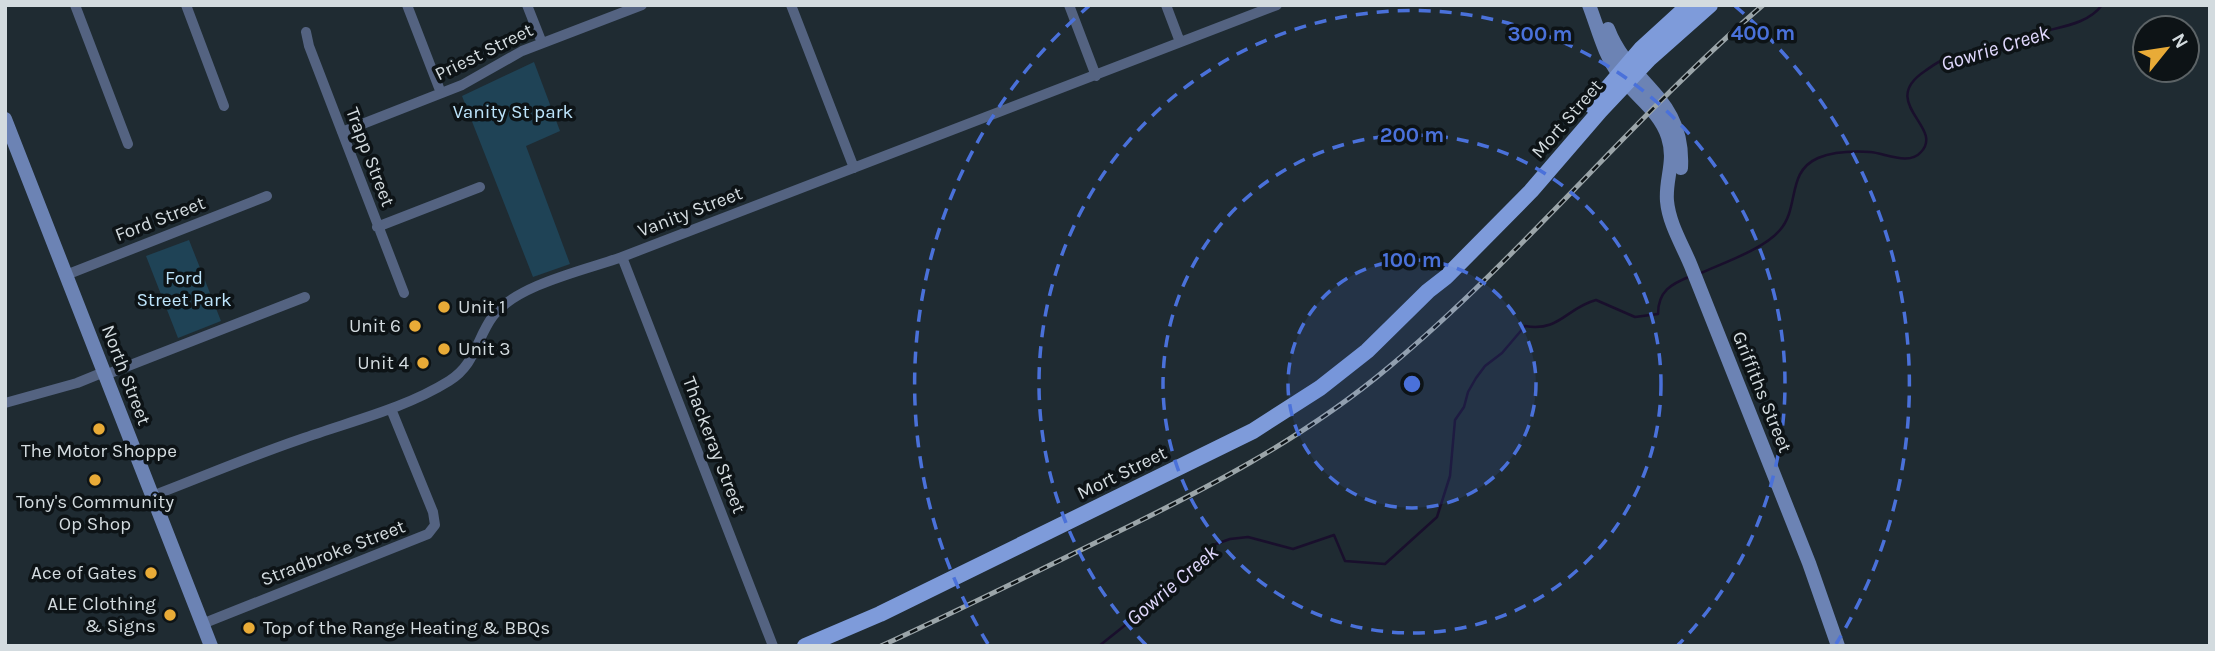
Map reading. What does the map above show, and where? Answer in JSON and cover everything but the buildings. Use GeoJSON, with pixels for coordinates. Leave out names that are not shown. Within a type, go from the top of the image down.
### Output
{"type":"FeatureCollection","features":[{"type":"Feature","properties":{"kind":"main road","name":"Mort Street"},"geometry":{"type":"LineString","coordinates":[[1628,73],[1641,49],[1689,5]]}},
{"type":"Feature","properties":{"kind":"main road","name":"Mort Street"},"geometry":{"type":"LineString","coordinates":[[805,646],[880,614],[1253,431],[1287,411],[1346,369],[1446,277],[1505,219],[1628,73],[1710,5]]}},
{"type":"Feature","properties":{"kind":"street"},"geometry":{"type":"LineString","coordinates":[[75,5],[128,144]]}},
{"type":"Feature","properties":{"kind":"street"},"geometry":{"type":"LineString","coordinates":[[186,5],[224,106]]}},
{"type":"Feature","properties":{"kind":"street"},"geometry":{"type":"LineString","coordinates":[[407,5],[441,93]]}},
{"type":"Feature","properties":{"kind":"street"},"geometry":{"type":"LineString","coordinates":[[527,5],[542,43]]}},
{"type":"Feature","properties":{"kind":"street","name":"Priest Street"},"geometry":{"type":"LineString","coordinates":[[342,132],[462,85],[522,51],[642,5]]}},
{"type":"Feature","properties":{"kind":"street"},"geometry":{"type":"LineString","coordinates":[[791,5],[854,168]]}},
{"type":"Feature","properties":{"kind":"street"},"geometry":{"type":"LineString","coordinates":[[1069,5],[1096,76]]}},
{"type":"Feature","properties":{"kind":"street"},"geometry":{"type":"LineString","coordinates":[[1166,5],[1180,42]]}},
{"type":"Feature","properties":{"kind":"street","name":"Vanity Street"},"geometry":{"type":"LineString","coordinates":[[152,496],[301,438],[391,409],[438,387],[463,372],[493,316],[512,298],[531,288],[622,257],[1277,5]]}},
{"type":"Feature","properties":{"kind":"street"},"geometry":{"type":"LineString","coordinates":[[1589,5],[1607,51],[1628,73]]}},
{"type":"Feature","properties":{"kind":"street"},"geometry":{"type":"LineString","coordinates":[[1599,5],[1628,73]]}},
{"type":"Feature","properties":{"kind":"street","name":"Trapp Street"},"geometry":{"type":"LineString","coordinates":[[306,32],[309,46],[404,293]]}},
{"type":"Feature","properties":{"kind":"street","name":"Griffiths Street"},"geometry":{"type":"LineString","coordinates":[[1628,73],[1667,109],[1675,122],[1681,167],[1675,205],[1679,235],[1838,646]]}},
{"type":"Feature","properties":{"kind":"street","name":"North Street"},"geometry":{"type":"LineString","coordinates":[[5,119],[211,646]]}},
{"type":"Feature","properties":{"kind":"street"},"geometry":{"type":"LineString","coordinates":[[377,227],[480,187]]}},
{"type":"Feature","properties":{"kind":"street","name":"Ford Street"},"geometry":{"type":"LineString","coordinates":[[66,275],[267,196]]}},
{"type":"Feature","properties":{"kind":"street","name":"Thackeray Street"},"geometry":{"type":"LineString","coordinates":[[622,257],[773,646]]}},
{"type":"Feature","properties":{"kind":"street"},"geometry":{"type":"LineString","coordinates":[[5,403],[77,383],[305,297]]}},
{"type":"Feature","properties":{"kind":"street","name":"Stradbroke Street"},"geometry":{"type":"LineString","coordinates":[[202,624],[428,534],[435,525],[433,512],[391,409]]}},
{"type":"Feature","properties":{"kind":"street","name":"Griffiths Street"},"geometry":{"type":"LineString","coordinates":[[1808,563],[1835,613],[1848,646]]}},
{"type":"Feature","properties":{"kind":"green space","name":"Vanity St park"},"geometry":{"type":"Polygon","coordinates":[[[534,62],[560,131],[526,146],[570,264],[533,277],[462,96],[534,62]]]}},
{"type":"Feature","properties":{"kind":"green space","name":"Ford Street Park"},"geometry":{"type":"Polygon","coordinates":[[[189,240],[221,321],[178,338],[146,256],[189,240]]]}},
{"type":"Feature","properties":{"kind":"waterway","name":"Gowrie Creek"},"geometry":{"type":"LineString","coordinates":[[1701,273],[1754,249],[1773,237],[1786,221],[1801,172],[1818,158],[1857,152],[1910,158],[1921,152],[1926,143],[1925,133],[1909,104],[1908,94],[1912,83],[1925,71],[1943,60],[1992,54],[2029,36],[2078,22],[2102,5]]}},
{"type":"Feature","properties":{"kind":"waterway","name":"Gowrie Creek"},"geometry":{"type":"LineString","coordinates":[[1099,646],[1193,571],[1202,557],[1216,544],[1230,539],[1248,537],[1293,549],[1334,535],[1345,561],[1385,564],[1437,517],[1450,476],[1455,420],[1464,407],[1476,378],[1525,326],[1547,326],[1596,300],[1635,317],[1658,314],[1660,299],[1667,289],[1691,276]]}},
{"type":"Feature","properties":{"kind":"railway"},"geometry":{"type":"LineString","coordinates":[[881,646],[1214,483],[1322,418],[1389,367],[1485,280],[1668,94],[1763,5]]}},
{"type":"Feature","properties":{"kind":"place","name":"Unit 1"},"geometry":{"type":"Point","coordinates":[444,307]}},
{"type":"Feature","properties":{"kind":"place","name":"Unit 6"},"geometry":{"type":"Point","coordinates":[415,326]}},
{"type":"Feature","properties":{"kind":"place","name":"Unit 3"},"geometry":{"type":"Point","coordinates":[444,349]}},
{"type":"Feature","properties":{"kind":"place","name":"Unit 4"},"geometry":{"type":"Point","coordinates":[423,363]}},
{"type":"Feature","properties":{"kind":"place","name":"The Motor Shoppe"},"geometry":{"type":"Point","coordinates":[99,429]}},
{"type":"Feature","properties":{"kind":"place","name":"Tony's Community Op Shop"},"geometry":{"type":"Point","coordinates":[95,480]}},
{"type":"Feature","properties":{"kind":"place","name":"Ace of Gates"},"geometry":{"type":"Point","coordinates":[151,573]}},
{"type":"Feature","properties":{"kind":"place","name":"ALE Clothing & Signs"},"geometry":{"type":"Point","coordinates":[170,615]}},
{"type":"Feature","properties":{"kind":"place","name":"Top of the Range Heating & BBQs"},"geometry":{"type":"Point","coordinates":[249,628]}}]}
